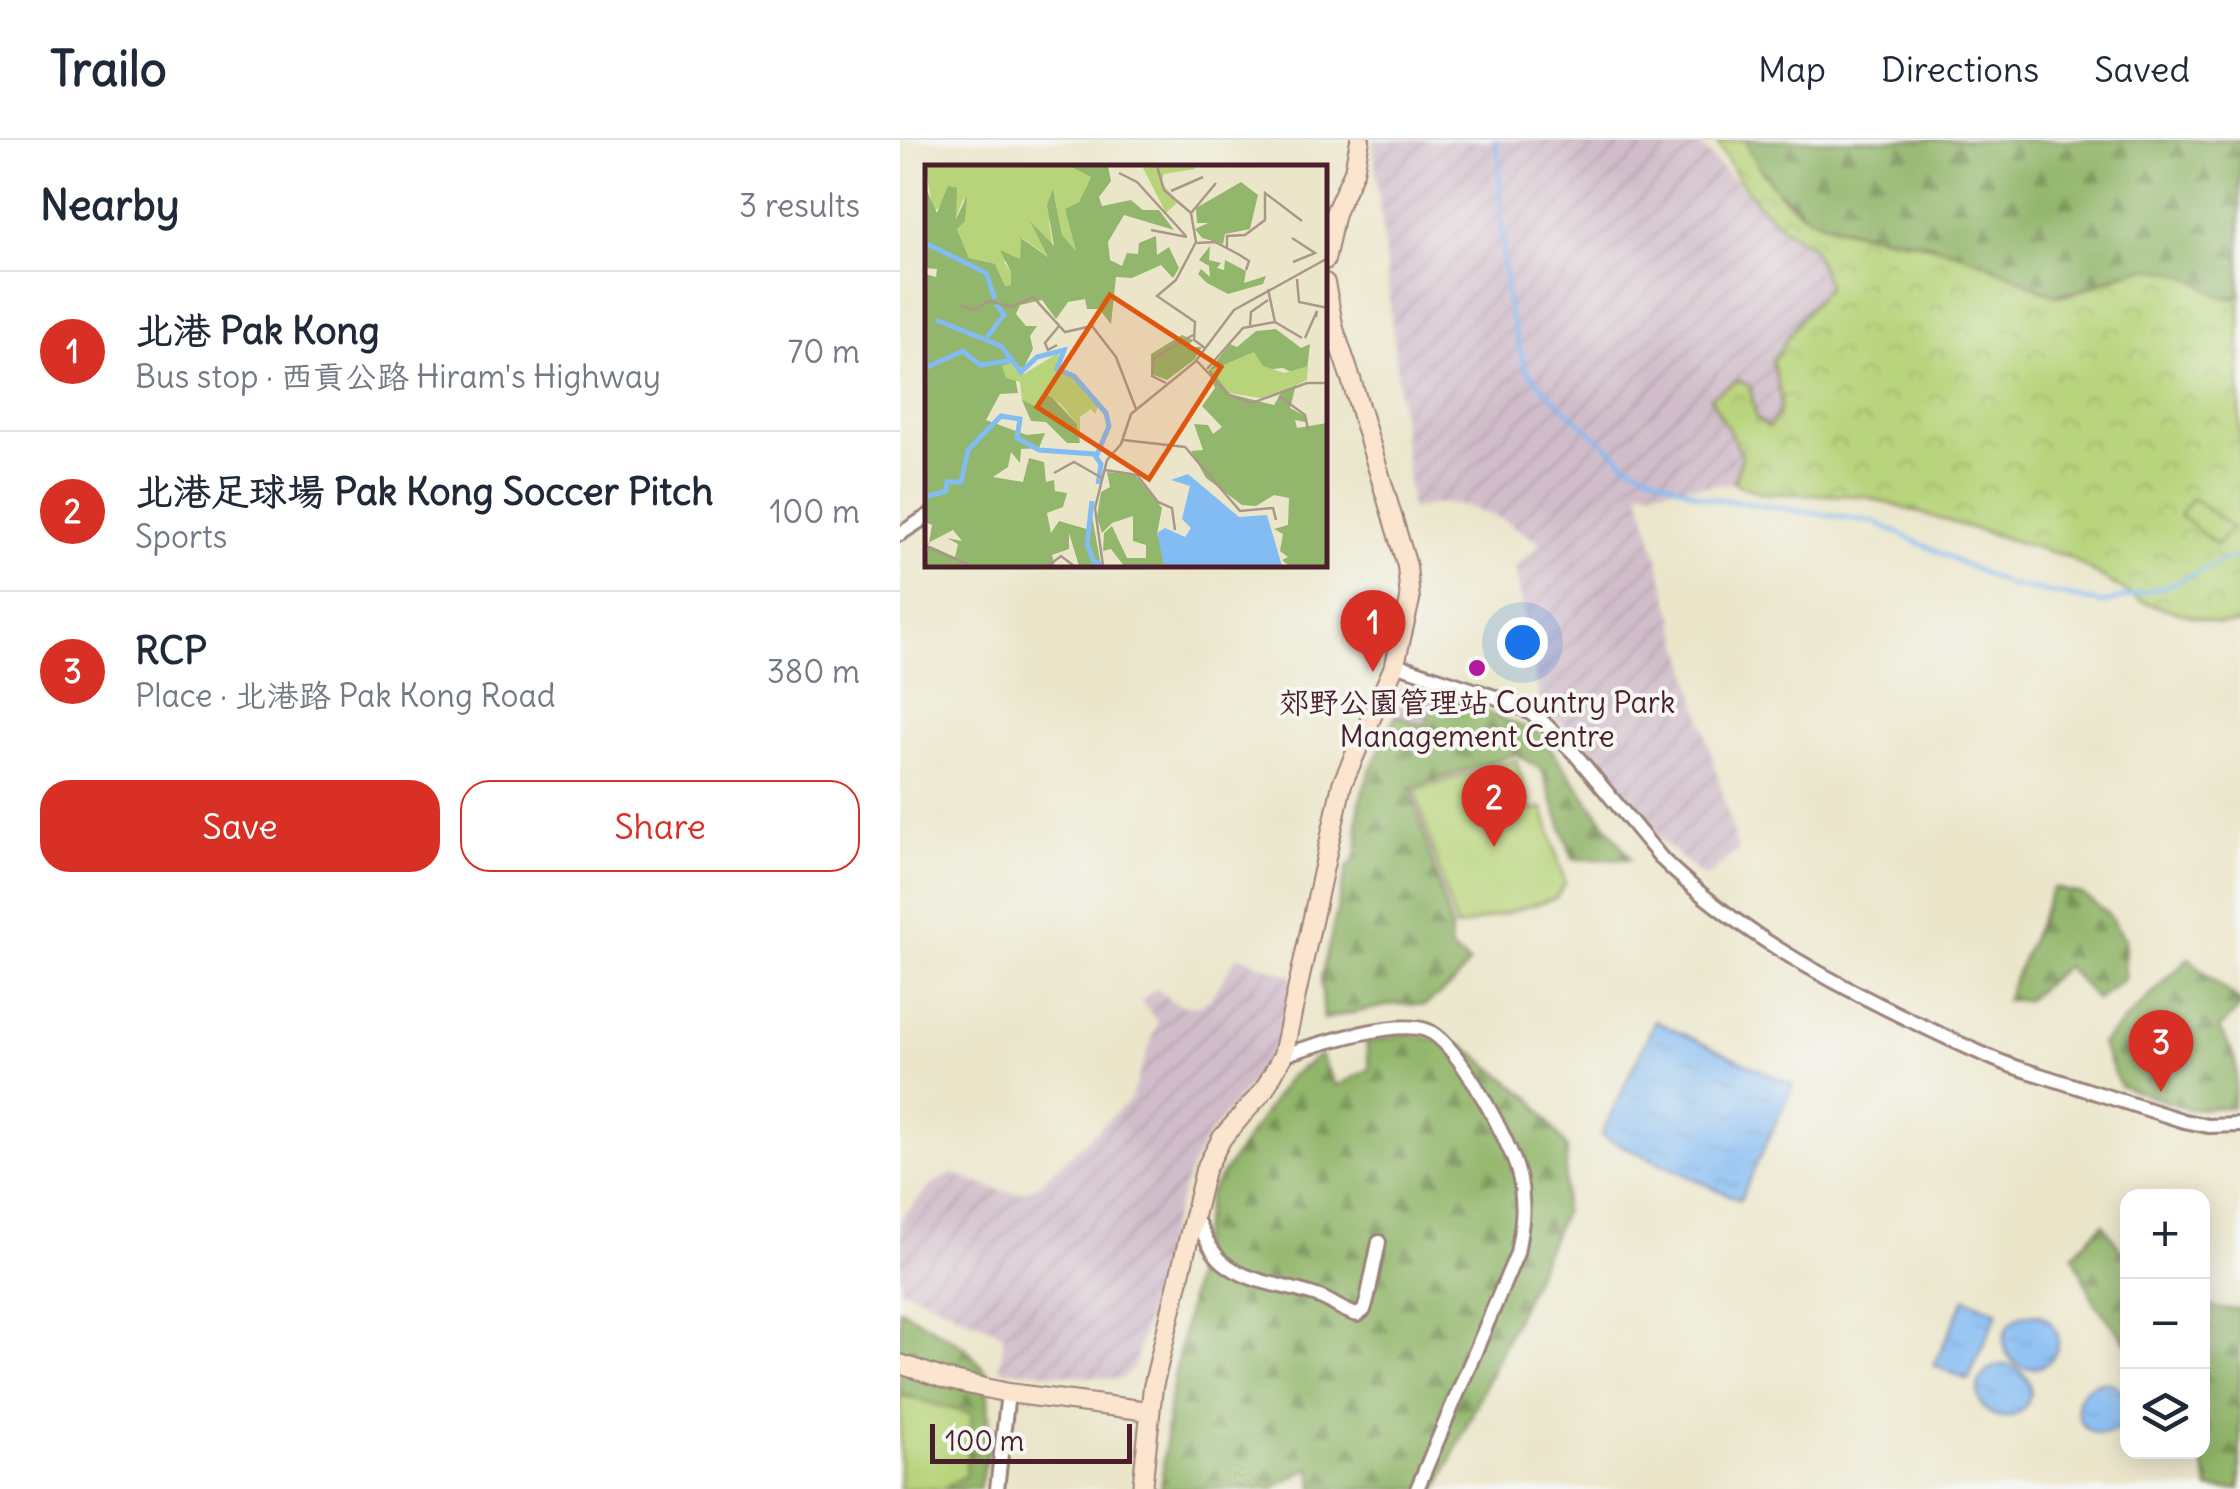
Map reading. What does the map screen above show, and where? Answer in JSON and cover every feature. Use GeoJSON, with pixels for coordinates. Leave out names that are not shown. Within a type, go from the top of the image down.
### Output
{"type":"FeatureCollection","features":[{"type":"Feature","properties":{"kind":"main road"},"geometry":{"type":"LineString","coordinates":[[1328,246],[1335,213],[1354,171],[1360,140]]}},
{"type":"Feature","properties":{"kind":"main road"},"geometry":{"type":"LineString","coordinates":[[1142,1489],[1149,1411],[1205,1170],[1216,1147],[1269,1082],[1283,1055],[1342,784],[1395,664],[1410,600],[1407,566],[1351,379],[1329,331]]}},
{"type":"Feature","properties":{"kind":"main road"},"geometry":{"type":"LineString","coordinates":[[900,1364],[1008,1393],[1149,1411]]}},
{"type":"Feature","properties":{"kind":"street"},"geometry":{"type":"LineString","coordinates":[[900,534],[925,518]]}},
{"type":"Feature","properties":{"kind":"street"},"geometry":{"type":"LineString","coordinates":[[1395,664],[1513,703],[1539,718],[1566,743],[1681,877],[1728,916],[1850,991],[2002,1062],[2184,1121],[2208,1126],[2240,1125]]}},
{"type":"Feature","properties":{"kind":"street"},"geometry":{"type":"LineString","coordinates":[[1283,1055],[1356,1034],[1422,1028],[1436,1035],[1452,1052],[1488,1107],[1514,1158],[1522,1197],[1517,1253],[1417,1489]]}},
{"type":"Feature","properties":{"kind":"street"},"geometry":{"type":"LineString","coordinates":[[1194,1216],[1224,1262],[1271,1284],[1322,1298],[1358,1315],[1364,1310],[1379,1242]]}},
{"type":"Feature","properties":{"kind":"street"},"geometry":{"type":"LineString","coordinates":[[997,1489],[1008,1393]]}},
{"type":"Feature","properties":{"kind":"shaded area"},"geometry":{"type":"Polygon","coordinates":[[[1373,140],[1695,140],[1769,216],[1813,248],[1828,286],[1772,360],[1782,410],[1777,420],[1768,427],[1756,418],[1750,386],[1710,397],[1742,454],[1734,483],[1639,490],[1738,850],[1705,878],[1663,842],[1570,731],[1540,705],[1515,568],[1541,543],[1501,519],[1465,506],[1440,503],[1411,510],[1373,140]]]}},
{"type":"Feature","properties":{"kind":"shaded area"},"geometry":{"type":"Polygon","coordinates":[[[1409,686],[1435,695],[1424,724],[1392,712],[1400,691],[1409,686]]]}},
{"type":"Feature","properties":{"kind":"shaded area"},"geometry":{"type":"Polygon","coordinates":[[[1238,955],[1293,977],[1280,1033],[1273,1051],[1210,1132],[1191,1167],[1172,1220],[1134,1366],[1122,1379],[1000,1369],[1004,1334],[901,1288],[900,1220],[934,1183],[952,1174],[1002,1191],[1021,1193],[1037,1186],[1130,1100],[1158,1022],[1141,1001],[1156,988],[1171,1001],[1184,1006],[1200,1005],[1211,998],[1238,955]]]}},
{"type":"Feature","properties":{"kind":"green space"},"geometry":{"type":"Polygon","coordinates":[[[1716,140],[1744,140],[1781,195],[1813,219],[1847,230],[1955,252],[2050,294],[2077,293],[2129,272],[2156,269],[2184,275],[2223,297],[2240,297],[2240,624],[2219,624],[2143,602],[2068,557],[1863,496],[1761,493],[1734,483],[1742,454],[1710,397],[1738,380],[1750,386],[1756,418],[1768,427],[1780,405],[1772,361],[1828,286],[1813,248],[1783,228],[1757,203],[1716,140]]]}},
{"type":"Feature","properties":{"kind":"green space"},"geometry":{"type":"Polygon","coordinates":[[[1744,140],[2240,140],[2240,297],[2219,297],[2200,283],[2125,272],[2078,291],[2053,295],[1984,262],[1927,243],[1850,230],[1810,218],[1774,187],[1744,140]]]}},
{"type":"Feature","properties":{"kind":"green space"},"geometry":{"type":"Polygon","coordinates":[[[2192,498],[2231,527],[2217,545],[2179,515],[2192,498]]]}},
{"type":"Feature","properties":{"kind":"green space"},"geometry":{"type":"Polygon","coordinates":[[[1438,691],[1539,733],[1631,859],[1573,859],[1542,770],[1516,754],[1411,788],[1451,928],[1450,948],[1469,963],[1453,984],[1425,1005],[1396,1004],[1324,1019],[1321,978],[1347,868],[1356,856],[1364,789],[1396,715],[1425,726],[1438,691]]]}},
{"type":"Feature","properties":{"kind":"green space"},"geometry":{"type":"Polygon","coordinates":[[[1516,760],[1532,811],[1543,808],[1565,883],[1556,898],[1456,928],[1415,790],[1516,760]]]}},
{"type":"Feature","properties":{"kind":"green space"},"geometry":{"type":"Polygon","coordinates":[[[2053,888],[2082,894],[2108,914],[2125,939],[2124,979],[2097,1000],[2066,966],[2027,1000],[2005,1000],[2053,888]]]}},
{"type":"Feature","properties":{"kind":"green space"},"geometry":{"type":"Polygon","coordinates":[[[2189,958],[2240,1001],[2240,1008],[2219,1029],[2236,1066],[2232,1107],[2188,1109],[2120,1086],[2101,1044],[2189,958]]]}},
{"type":"Feature","properties":{"kind":"green space"},"geometry":{"type":"Polygon","coordinates":[[[1407,1033],[1465,1047],[1532,1099],[1567,1148],[1563,1214],[1438,1489],[1314,1489],[1311,1468],[1276,1489],[1161,1489],[1169,1406],[1209,1194],[1289,1077],[1320,1055],[1336,1086],[1370,1069],[1366,1043],[1407,1033]]]}},
{"type":"Feature","properties":{"kind":"green space"},"geometry":{"type":"Polygon","coordinates":[[[2103,1224],[2120,1248],[2120,1334],[2095,1303],[2073,1254],[2103,1224]]]}},
{"type":"Feature","properties":{"kind":"green space"},"geometry":{"type":"Polygon","coordinates":[[[2210,1306],[2240,1309],[2240,1489],[2209,1489],[2202,1459],[2210,1459],[2210,1306]]]}},
{"type":"Feature","properties":{"kind":"green space"},"geometry":{"type":"Polygon","coordinates":[[[900,1309],[965,1347],[987,1373],[990,1443],[979,1489],[901,1489],[920,1402],[900,1393],[900,1309]]]}},
{"type":"Feature","properties":{"kind":"green space"},"geometry":{"type":"Polygon","coordinates":[[[900,1395],[972,1414],[965,1476],[945,1489],[900,1489],[900,1395]]]}},
{"type":"Feature","properties":{"kind":"water"},"geometry":{"type":"Polygon","coordinates":[[[1655,1021],[1793,1085],[1740,1200],[1601,1136],[1655,1021]]]}},
{"type":"Feature","properties":{"kind":"water"},"geometry":{"type":"Polygon","coordinates":[[[1965,1298],[1998,1312],[1968,1380],[1934,1365],[1965,1298]]]}},
{"type":"Feature","properties":{"kind":"water"},"geometry":{"type":"Polygon","coordinates":[[[2031,1314],[2050,1322],[2058,1341],[2050,1360],[2031,1368],[2012,1360],[2004,1341],[2012,1322],[2031,1314]]]}},
{"type":"Feature","properties":{"kind":"water"},"geometry":{"type":"Polygon","coordinates":[[[2004,1365],[2022,1373],[2030,1391],[2022,1409],[2004,1417],[1986,1409],[1978,1391],[1986,1373],[2004,1365]]]}},
{"type":"Feature","properties":{"kind":"water"},"geometry":{"type":"Polygon","coordinates":[[[2093,1384],[2120,1388],[2120,1428],[2103,1434],[2093,1432],[2079,1418],[2079,1398],[2093,1384]]]}},
{"type":"Feature","properties":{"kind":"waterway"},"geometry":{"type":"LineString","coordinates":[[1495,140],[1508,309],[1526,369],[1558,403],[1627,463],[1703,497],[1875,522],[2008,585],[2104,603],[2167,586],[2230,558],[2240,560]]}},
{"type":"Feature","properties":{"kind":"place","name":"郊野公園管理站 Country Park Management Centre"},"geometry":{"type":"Point","coordinates":[1477,668]}},
{"type":"Feature","properties":{"kind":"place","name":"北港 Pak Kong"},"geometry":{"type":"Point","coordinates":[1373,672]}},
{"type":"Feature","properties":{"kind":"place","name":"北港足球場 Pak Kong Soccer Pitch"},"geometry":{"type":"Point","coordinates":[1494,847]}},
{"type":"Feature","properties":{"kind":"place","name":"RCP"},"geometry":{"type":"Point","coordinates":[2161,1092]}}]}
